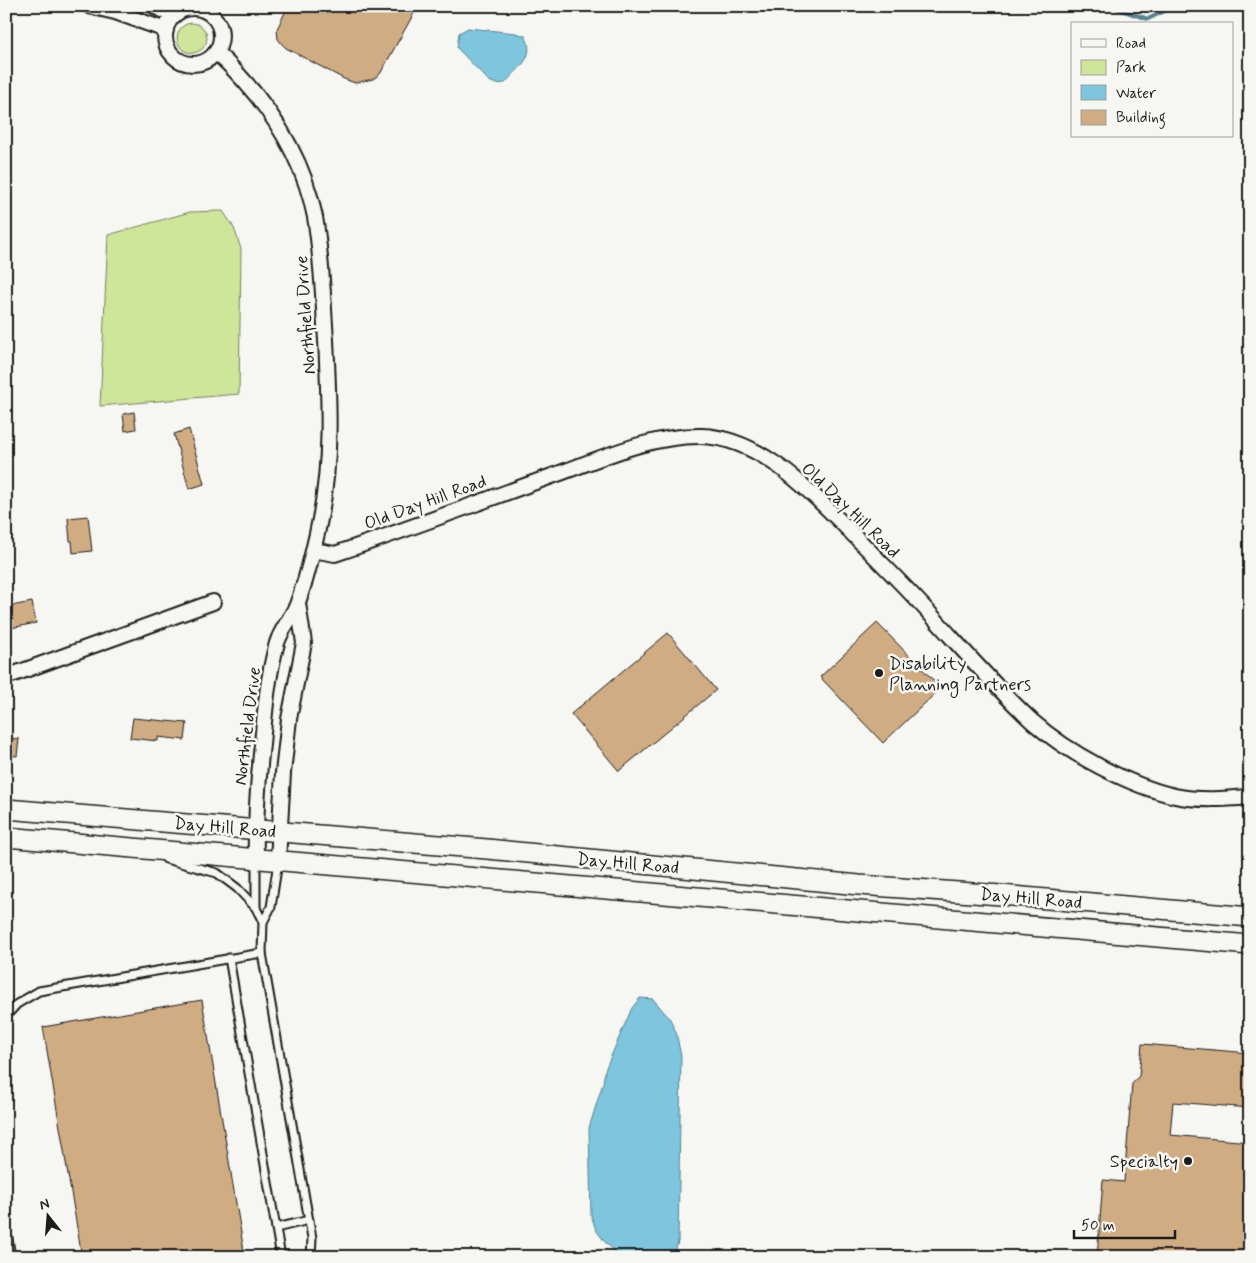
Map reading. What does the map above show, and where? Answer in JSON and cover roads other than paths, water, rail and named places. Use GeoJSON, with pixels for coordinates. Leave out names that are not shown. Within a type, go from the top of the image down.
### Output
{"type":"FeatureCollection","features":[{"type":"Feature","properties":{"kind":"main road","name":"Day Hill Road"},"geometry":{"type":"LineString","coordinates":[[6,809],[487,849],[859,885],[1001,895],[1250,917]]}},
{"type":"Feature","properties":{"kind":"main road","name":"Day Hill Road"},"geometry":{"type":"LineString","coordinates":[[6,837],[1250,945]]}},
{"type":"Feature","properties":{"kind":"main road"},"geometry":{"type":"LineString","coordinates":[[749,902],[750,874]]}},
{"type":"Feature","properties":{"kind":"main road"},"geometry":{"type":"LineString","coordinates":[[996,923],[1001,895]]}},
{"type":"Feature","properties":{"kind":"street"},"geometry":{"type":"LineString","coordinates":[[89,6],[114,12],[166,30]]}},
{"type":"Feature","properties":{"kind":"street"},"geometry":{"type":"LineString","coordinates":[[154,6],[174,16]]}},
{"type":"Feature","properties":{"kind":"street"},"geometry":{"type":"LineString","coordinates":[[193,8],[203,10],[212,16],[218,23],[221,33],[220,43],[216,52],[206,61],[194,64],[181,62],[176,58],[168,48],[165,36],[170,20],[174,16],[183,10],[193,8]]}},
{"type":"Feature","properties":{"kind":"street","name":"Northfield Drive"},"geometry":{"type":"LineString","coordinates":[[216,52],[234,69],[256,95],[286,137],[306,186],[314,216],[321,270],[330,420],[330,442],[325,488],[313,550],[298,603],[278,641],[273,663],[266,705],[255,814],[256,859]]}},
{"type":"Feature","properties":{"kind":"street","name":"Old Day Hill Road"},"geometry":{"type":"LineString","coordinates":[[313,550],[335,554],[636,447],[682,437],[705,436],[727,441],[748,448],[770,461],[821,502],[1035,724],[1064,745],[1110,771],[1150,788],[1176,796],[1199,798],[1250,797]]}},
{"type":"Feature","properties":{"kind":"street"},"geometry":{"type":"LineString","coordinates":[[6,677],[214,602]]}},
{"type":"Feature","properties":{"kind":"street","name":"Northfield Drive"},"geometry":{"type":"LineString","coordinates":[[278,861],[283,773],[289,719],[304,643],[298,603]]}},
{"type":"Feature","properties":{"kind":"lane"},"geometry":{"type":"LineString","coordinates":[[132,847],[178,863],[198,866],[217,873],[237,888],[256,908],[263,922]]}},
{"type":"Feature","properties":{"kind":"lane"},"geometry":{"type":"LineString","coordinates":[[256,859],[256,908]]}},
{"type":"Feature","properties":{"kind":"lane"},"geometry":{"type":"LineString","coordinates":[[278,861],[271,907],[263,922],[262,953],[312,1238],[311,1257]]}},
{"type":"Feature","properties":{"kind":"lane"},"geometry":{"type":"LineString","coordinates":[[6,1016],[17,1004],[40,991],[262,953]]}},
{"type":"Feature","properties":{"kind":"lane"},"geometry":{"type":"LineString","coordinates":[[229,958],[281,1257]]}},
{"type":"Feature","properties":{"kind":"lane"},"geometry":{"type":"LineString","coordinates":[[276,1228],[308,1220]]}},
{"type":"Feature","properties":{"kind":"lane"},"geometry":{"type":"LineString","coordinates":[[6,1226],[12,1257]]}},
{"type":"Feature","properties":{"kind":"water"},"geometry":{"type":"Polygon","coordinates":[[[468,28],[516,33],[525,36],[529,50],[527,56],[520,67],[505,83],[496,84],[489,81],[457,48],[459,33],[468,28]]]}},
{"type":"Feature","properties":{"kind":"water"},"geometry":{"type":"Polygon","coordinates":[[[640,998],[653,999],[670,1019],[676,1032],[681,1056],[678,1242],[673,1257],[626,1257],[616,1252],[596,1230],[591,1215],[589,1128],[603,1083],[605,1070],[632,1008],[640,998]]]}},
{"type":"Feature","properties":{"kind":"waterway"},"geometry":{"type":"LineString","coordinates":[[1115,6],[1118,9],[1148,19],[1175,6]]}},
{"type":"Feature","properties":{"kind":"place","name":"Disability Planning Partners"},"geometry":{"type":"Point","coordinates":[879,673]}},
{"type":"Feature","properties":{"kind":"place","name":"Specialty"},"geometry":{"type":"Point","coordinates":[1188,1161]}}]}
